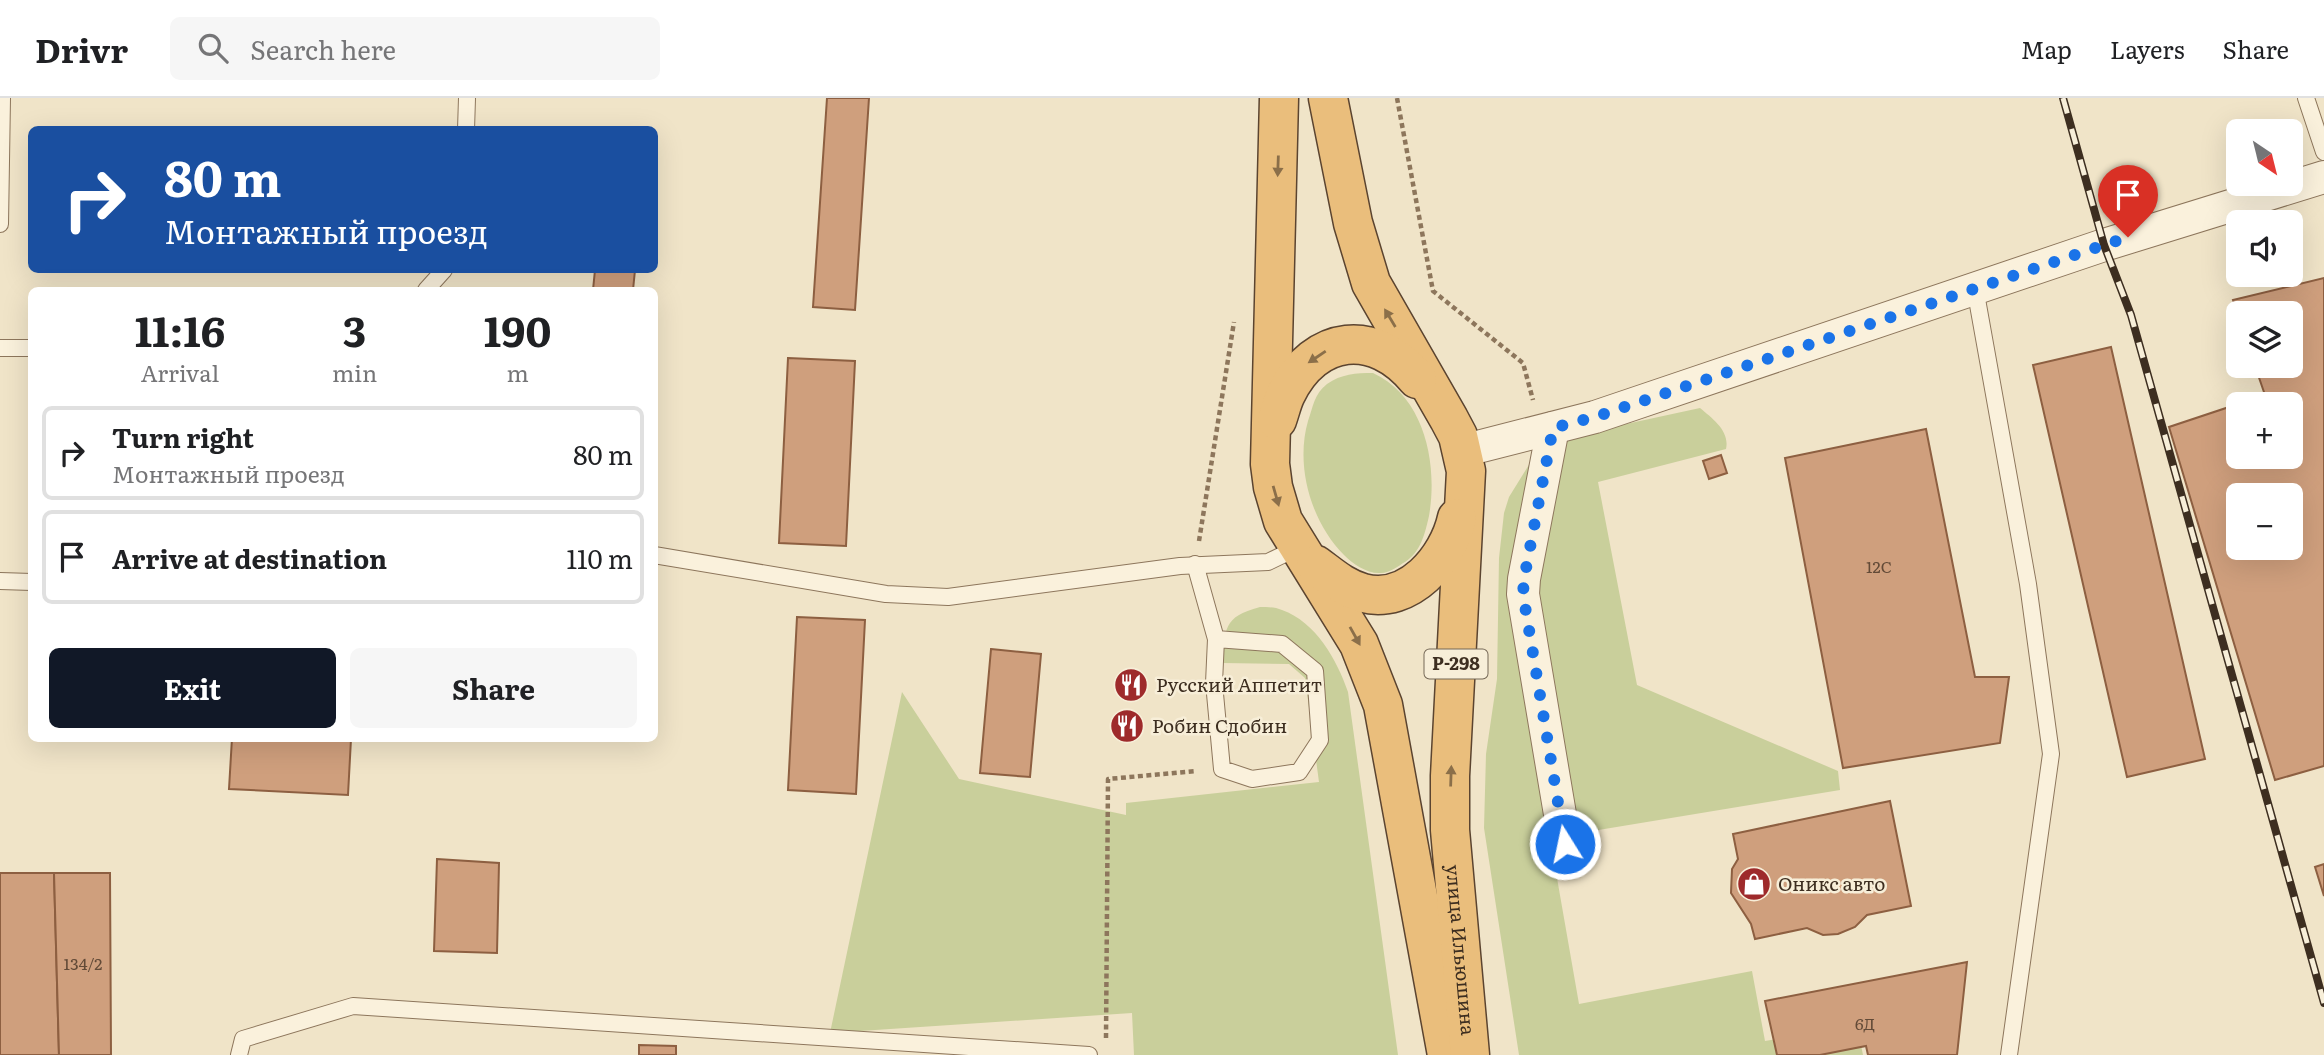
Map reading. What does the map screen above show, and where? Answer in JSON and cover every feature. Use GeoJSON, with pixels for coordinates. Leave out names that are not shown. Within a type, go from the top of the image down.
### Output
{"type":"FeatureCollection","features":[{"type":"Feature","properties":{"kind":"highway","name":"Р-298"},"geometry":{"type":"LineString","coordinates":[[1271,441],[1285,395],[1310,361],[1344,344],[1385,351],[1412,373],[1459,452],[1455,528],[1444,550],[1423,576],[1403,589],[1378,595],[1363,593],[1341,584],[1303,552],[1283,521],[1273,487],[1270,464],[1279,98]]}},
{"type":"Feature","properties":{"kind":"highway"},"geometry":{"type":"LineString","coordinates":[[1328,98],[1353,223],[1371,283],[1459,452]]}},
{"type":"Feature","properties":{"kind":"highway","name":"улица Ильюшина"},"geometry":{"type":"LineString","coordinates":[[1447,1055],[1439,916],[1452,844],[1450,776],[1459,452]]}},
{"type":"Feature","properties":{"kind":"highway","name":"улица Ильюшина"},"geometry":{"type":"LineString","coordinates":[[1303,552],[1359,644],[1374,677],[1391,740],[1410,847],[1439,916],[1470,1055]]}},
{"type":"Feature","properties":{"kind":"highway","name":"Р-298"},"geometry":{"type":"LineString","coordinates":[[1437,1055],[1439,916]]}},
{"type":"Feature","properties":{"kind":"highway"},"geometry":{"type":"LineString","coordinates":[[1439,916],[1494,1055]]}},
{"type":"Feature","properties":{"kind":"street"},"geometry":{"type":"LineString","coordinates":[[1459,452],[1595,417],[2104,245],[2324,177]]}},
{"type":"Feature","properties":{"kind":"street"},"geometry":{"type":"LineString","coordinates":[[1547,429],[1523,594],[1565,844]]}},
{"type":"Feature","properties":{"kind":"lane"},"geometry":{"type":"LineString","coordinates":[[0,223],[2,98]]}},
{"type":"Feature","properties":{"kind":"lane"},"geometry":{"type":"LineString","coordinates":[[466,126],[467,98]]}},
{"type":"Feature","properties":{"kind":"lane"},"geometry":{"type":"LineString","coordinates":[[2306,98],[2324,152]]}},
{"type":"Feature","properties":{"kind":"lane"},"geometry":{"type":"LineString","coordinates":[[429,287],[441,273]]}},
{"type":"Feature","properties":{"kind":"lane"},"geometry":{"type":"LineString","coordinates":[[1975,288],[2028,584],[2052,754],[2009,1055]]}},
{"type":"Feature","properties":{"kind":"lane"},"geometry":{"type":"LineString","coordinates":[[0,348],[28,348]]}},
{"type":"Feature","properties":{"kind":"lane"},"geometry":{"type":"LineString","coordinates":[[658,556],[886,594],[948,597],[1195,564],[1268,562],[1303,552]]}},
{"type":"Feature","properties":{"kind":"lane"},"geometry":{"type":"LineString","coordinates":[[1195,564],[1216,639],[1214,683],[1222,768],[1252,779],[1299,772],[1320,740],[1315,671],[1282,644],[1216,639]]}},
{"type":"Feature","properties":{"kind":"lane"},"geometry":{"type":"LineString","coordinates":[[0,582],[28,582]]}},
{"type":"Feature","properties":{"kind":"lane"},"geometry":{"type":"LineString","coordinates":[[239,1055],[243,1039],[353,1006],[1089,1055]]}},
{"type":"Feature","properties":{"kind":"path"},"geometry":{"type":"LineString","coordinates":[[1397,98],[1433,291],[1523,363],[1547,429]]}},
{"type":"Feature","properties":{"kind":"path"},"geometry":{"type":"LineString","coordinates":[[1195,564],[1235,314]]}},
{"type":"Feature","properties":{"kind":"path"},"geometry":{"type":"LineString","coordinates":[[1106,1041],[1108,779],[1222,768]]}},
{"type":"Feature","properties":{"kind":"green space"},"geometry":{"type":"Polygon","coordinates":[[[1373,373],[1391,384],[1405,398],[1416,415],[1429,454],[1431,475],[1429,516],[1419,548],[1405,562],[1391,571],[1381,573],[1356,565],[1332,542],[1309,492],[1304,456],[1304,438],[1319,392],[1343,376],[1373,373]]]}},
{"type":"Feature","properties":{"kind":"green space"},"geometry":{"type":"Polygon","coordinates":[[[1700,408],[1723,431],[1726,449],[1598,482],[1637,685],[1838,771],[1840,790],[1550,838],[1579,1004],[1752,971],[1765,1041],[1857,1025],[1863,1055],[1519,1055],[1484,828],[1486,754],[1497,679],[1499,558],[1504,513],[1509,497],[1530,463],[1566,437],[1700,408]]]}},
{"type":"Feature","properties":{"kind":"green space"},"geometry":{"type":"Polygon","coordinates":[[[1260,607],[1277,608],[1305,623],[1331,655],[1348,692],[1398,1055],[1134,1055],[1132,1013],[830,1033],[902,692],[959,779],[1126,815],[1126,803],[1319,782],[1305,678],[1289,664],[1222,663],[1224,641],[1232,620],[1260,607]]]}},
{"type":"Feature","properties":{"kind":"building"},"geometry":{"type":"Polygon","coordinates":[[[827,98],[869,98],[855,310],[813,307],[827,98]]]}},
{"type":"Feature","properties":{"kind":"building"},"geometry":{"type":"Polygon","coordinates":[[[595,273],[635,273],[633,287],[593,287],[595,273]]]}},
{"type":"Feature","properties":{"kind":"building"},"geometry":{"type":"Polygon","coordinates":[[[2324,278],[2324,766],[2275,780],[2169,427],[2226,408],[2226,469],[2303,469],[2303,392],[2264,392],[2259,378],[2303,378],[2303,301],[2233,301],[2287,287],[2303,287],[2303,283],[2324,278]]]}},
{"type":"Feature","properties":{"kind":"building"},"geometry":{"type":"Polygon","coordinates":[[[2111,347],[2205,759],[2127,777],[2033,365],[2111,347]]]}},
{"type":"Feature","properties":{"kind":"building"},"geometry":{"type":"Polygon","coordinates":[[[788,358],[855,361],[846,546],[779,543],[788,358]]]}},
{"type":"Feature","properties":{"kind":"building"},"geometry":{"type":"Polygon","coordinates":[[[1926,429],[1975,677],[2009,677],[2000,743],[1843,768],[1785,458],[1926,429]]]}},
{"type":"Feature","properties":{"kind":"building"},"geometry":{"type":"Polygon","coordinates":[[[1721,455],[1727,473],[1709,479],[1703,461],[1721,455]]]}},
{"type":"Feature","properties":{"kind":"building"},"geometry":{"type":"Polygon","coordinates":[[[797,617],[865,620],[856,794],[788,790],[797,617]]]}},
{"type":"Feature","properties":{"kind":"building"},"geometry":{"type":"Polygon","coordinates":[[[991,649],[1041,654],[1030,777],[980,773],[991,649]]]}},
{"type":"Feature","properties":{"kind":"building"},"geometry":{"type":"Polygon","coordinates":[[[232,742],[351,742],[348,795],[229,789],[232,742]]]}},
{"type":"Feature","properties":{"kind":"building"},"geometry":{"type":"Polygon","coordinates":[[[1890,801],[1911,906],[1867,915],[1855,927],[1838,934],[1823,935],[1807,928],[1755,939],[1751,924],[1731,893],[1732,869],[1738,859],[1733,834],[1890,801]]]}},
{"type":"Feature","properties":{"kind":"building"},"geometry":{"type":"Polygon","coordinates":[[[437,859],[499,863],[497,953],[434,951],[437,859]]]}},
{"type":"Feature","properties":{"kind":"building"},"geometry":{"type":"Polygon","coordinates":[[[2324,864],[2324,896],[2315,867],[2324,864]]]}},
{"type":"Feature","properties":{"kind":"building"},"geometry":{"type":"Polygon","coordinates":[[[0,873],[54,873],[59,1055],[0,1055],[0,873]]]}},
{"type":"Feature","properties":{"kind":"building"},"geometry":{"type":"Polygon","coordinates":[[[54,873],[110,873],[111,1055],[59,1055],[54,873]]]}},
{"type":"Feature","properties":{"kind":"building"},"geometry":{"type":"Polygon","coordinates":[[[1967,962],[1957,1055],[1868,1055],[1866,1046],[1820,1055],[1777,1055],[1765,1001],[1967,962]]]}},
{"type":"Feature","properties":{"kind":"building"},"geometry":{"type":"Polygon","coordinates":[[[639,1045],[676,1046],[676,1055],[639,1055],[639,1045]]]}},
{"type":"Feature","properties":{"kind":"railway"},"geometry":{"type":"LineString","coordinates":[[2063,98],[2104,245],[2131,315],[2324,1003]]}},
{"type":"Feature","properties":{"kind":"place","name":"Русский Аппетит"},"geometry":{"type":"Point","coordinates":[1131,685]}},
{"type":"Feature","properties":{"kind":"place","name":"Робин Сдобин"},"geometry":{"type":"Point","coordinates":[1127,726]}},
{"type":"Feature","properties":{"kind":"place","name":"Оникс авто"},"geometry":{"type":"Point","coordinates":[1754,884]}},
{"type":"Feature","properties":{"kind":"route"},"geometry":{"type":"LineString","coordinates":[[1565,844],[1523,594],[1553,428],[1595,417],[2128,237]]}}]}
